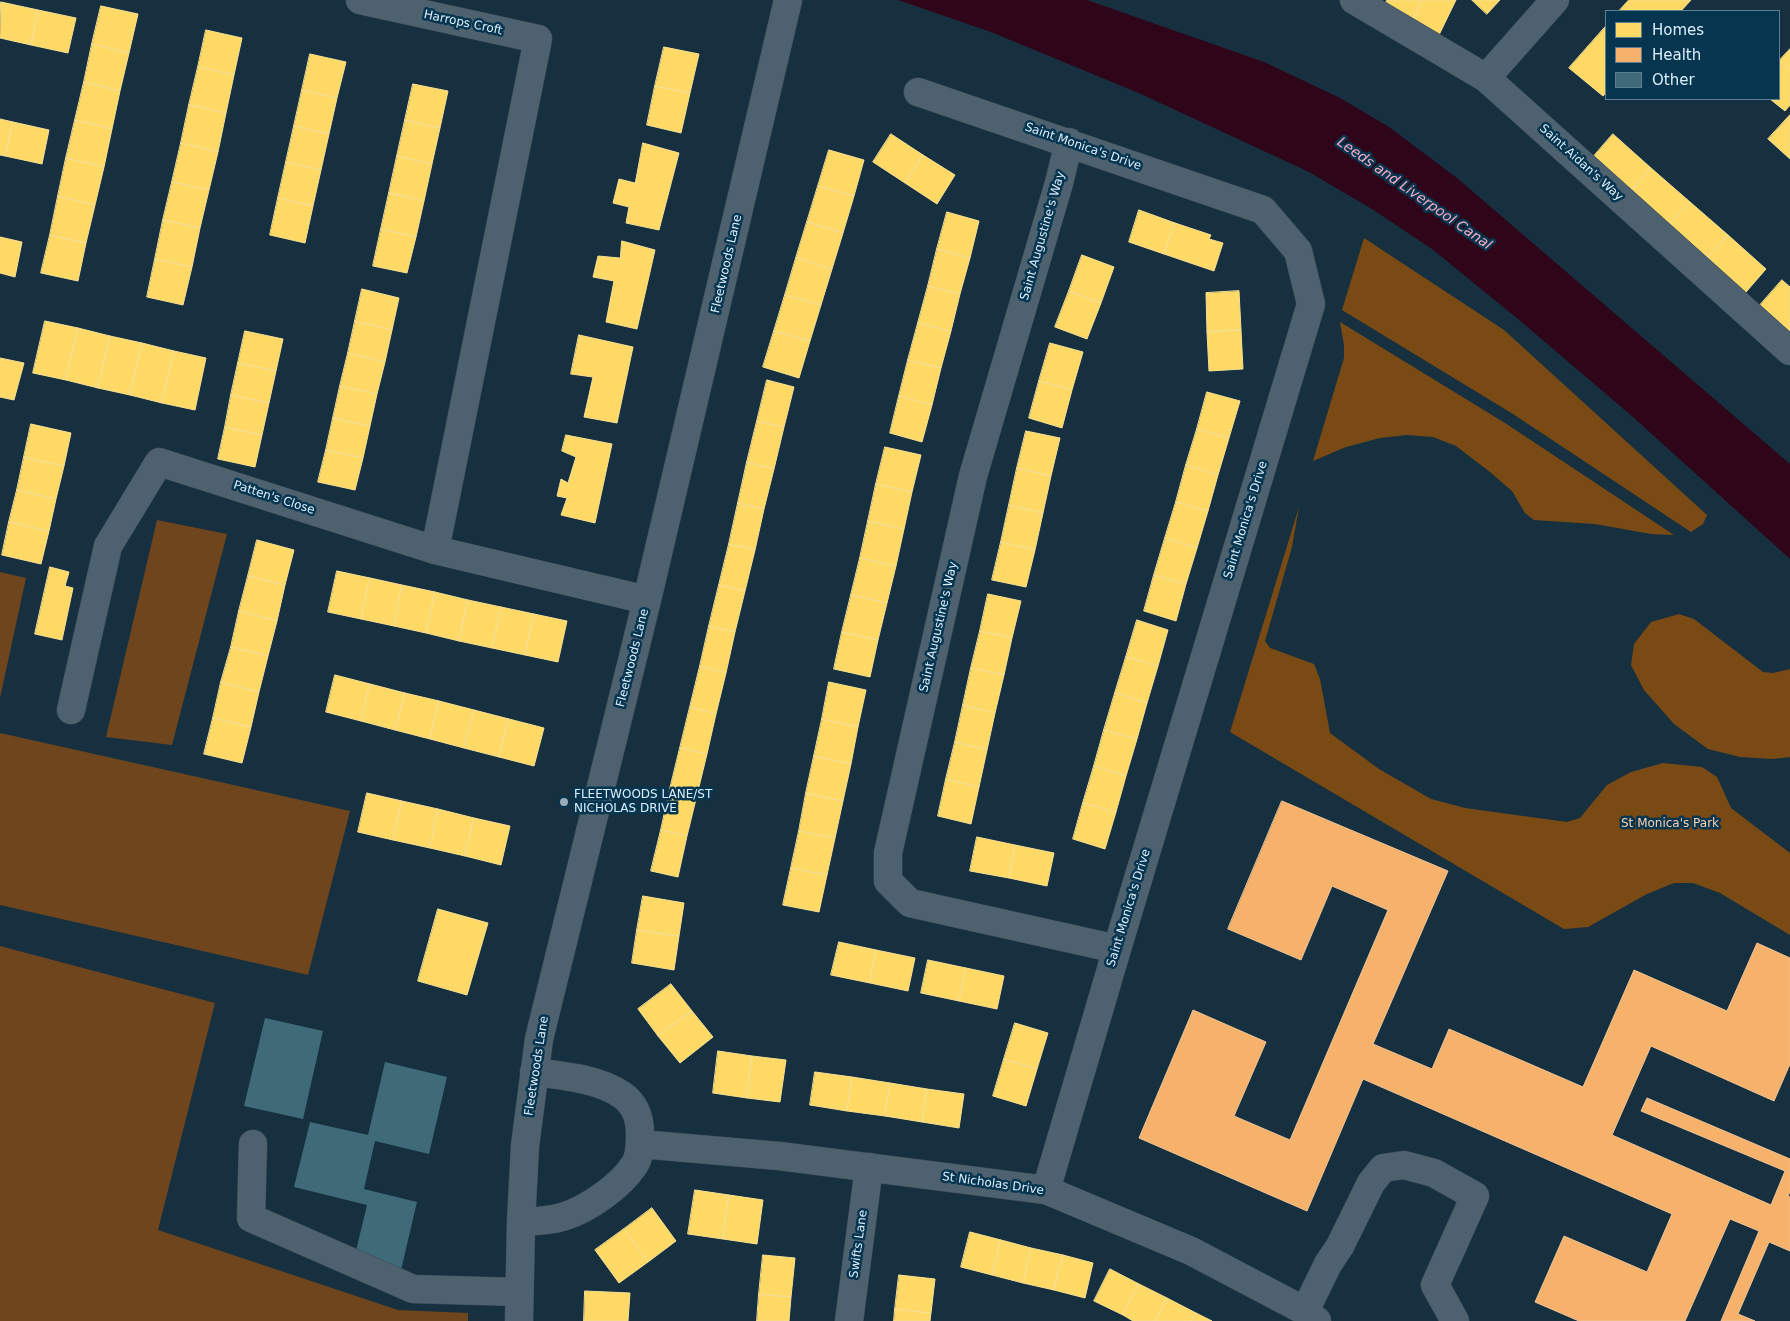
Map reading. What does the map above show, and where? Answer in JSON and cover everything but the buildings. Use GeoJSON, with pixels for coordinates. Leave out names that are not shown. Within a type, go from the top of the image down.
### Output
{"type":"FeatureCollection","features":[{"type":"Feature","properties":{"kind":"street","name":"Harrops Croft"},"geometry":{"type":"LineString","coordinates":[[360,0],[538,39],[434,550]]}},
{"type":"Feature","properties":{"kind":"street","name":"Fleetwoods Lane"},"geometry":{"type":"LineString","coordinates":[[519,1321],[518,1292],[525,1146],[539,1039],[647,600],[788,0]]}},
{"type":"Feature","properties":{"kind":"street","name":"Saint Aidan's Way"},"geometry":{"type":"LineString","coordinates":[[1354,0],[1486,78],[1790,351]]}},
{"type":"Feature","properties":{"kind":"street"},"geometry":{"type":"LineString","coordinates":[[1486,78],[1555,0]]}},
{"type":"Feature","properties":{"kind":"street","name":"Saint Monica's Drive"},"geometry":{"type":"LineString","coordinates":[[918,92],[1069,142],[1263,210],[1298,251],[1311,304],[1046,1190]]}},
{"type":"Feature","properties":{"kind":"street","name":"Saint Augustine's Way"},"geometry":{"type":"LineString","coordinates":[[1069,142],[1059,183],[973,476],[888,853],[888,880],[910,903],[1117,949]]}},
{"type":"Feature","properties":{"kind":"street","name":"Patten's Close"},"geometry":{"type":"LineString","coordinates":[[71,710],[108,546],[159,462],[434,550],[647,600]]}},
{"type":"Feature","properties":{"kind":"street"},"geometry":{"type":"LineString","coordinates":[[521,1222],[563,1217],[581,1210],[623,1178],[636,1162],[640,1144],[640,1122],[634,1106],[623,1096],[607,1086],[579,1079],[534,1072]]}},
{"type":"Feature","properties":{"kind":"street"},"geometry":{"type":"LineString","coordinates":[[253,1144],[251,1218],[414,1289],[518,1292]]}},
{"type":"Feature","properties":{"kind":"street","name":"St Nicholas Drive"},"geometry":{"type":"LineString","coordinates":[[640,1144],[779,1156],[1046,1190],[1191,1251],[1311,1316]]}},
{"type":"Feature","properties":{"kind":"street"},"geometry":{"type":"LineString","coordinates":[[1311,1316],[1328,1264],[1340,1246],[1371,1183],[1383,1168],[1404,1165],[1434,1173],[1475,1196],[1435,1285],[1455,1321]]}},
{"type":"Feature","properties":{"kind":"street","name":"Swifts Lane"},"geometry":{"type":"LineString","coordinates":[[849,1321],[869,1167]]}},
{"type":"Feature","properties":{"kind":"shaded area"},"geometry":{"type":"Polygon","coordinates":[[[157,520],[227,534],[172,745],[106,737],[157,520]]]}},
{"type":"Feature","properties":{"kind":"shaded area"},"geometry":{"type":"Polygon","coordinates":[[[0,572],[26,578],[0,698],[0,572]]]}},
{"type":"Feature","properties":{"kind":"shaded area"},"geometry":{"type":"Polygon","coordinates":[[[0,733],[350,811],[308,975],[0,905],[0,733]]]}},
{"type":"Feature","properties":{"kind":"shaded area"},"geometry":{"type":"Polygon","coordinates":[[[0,946],[215,1003],[158,1230],[398,1310],[468,1313],[468,1321],[0,1321],[0,946]]]}},
{"type":"Feature","properties":{"kind":"green space"},"geometry":{"type":"Polygon","coordinates":[[[1364,238],[1504,330],[1707,515],[1703,524],[1691,532],[1513,414],[1342,310],[1364,238]]]}},
{"type":"Feature","properties":{"kind":"green space"},"geometry":{"type":"Polygon","coordinates":[[[1340,322],[1505,423],[1674,535],[1651,534],[1595,524],[1534,520],[1525,513],[1512,491],[1490,472],[1456,446],[1433,437],[1407,435],[1380,438],[1346,447],[1313,461],[1344,358],[1340,322]]]}},
{"type":"Feature","properties":{"kind":"green space","name":"St Monica's Park"},"geometry":{"type":"Polygon","coordinates":[[[1299,507],[1292,547],[1265,641],[1270,648],[1314,664],[1320,679],[1330,733],[1379,769],[1431,799],[1465,808],[1567,822],[1580,818],[1607,785],[1631,772],[1663,763],[1702,767],[1717,777],[1731,808],[1790,853],[1790,935],[1720,893],[1693,883],[1674,883],[1647,894],[1588,927],[1564,929],[1230,732],[1299,507]]]}},
{"type":"Feature","properties":{"kind":"green space"},"geometry":{"type":"Polygon","coordinates":[[[1679,614],[1694,619],[1763,672],[1773,673],[1790,669],[1790,757],[1773,759],[1740,757],[1708,749],[1674,724],[1644,690],[1631,665],[1634,644],[1651,622],[1679,614]]]}},
{"type":"Feature","properties":{"kind":"water","name":"Leeds and Liverpool Canal"},"geometry":{"type":"Polygon","coordinates":[[[898,0],[1087,0],[1264,62],[1340,98],[1389,127],[1457,178],[1790,464],[1790,559],[1633,417],[1518,319],[1432,249],[1372,209],[1309,172],[1141,94],[991,32],[898,0]]]}},
{"type":"Feature","properties":{"kind":"place","name":"FLEETWOODS LANE/ST NICHOLAS DRIVE"},"geometry":{"type":"Point","coordinates":[564,802]}}]}
